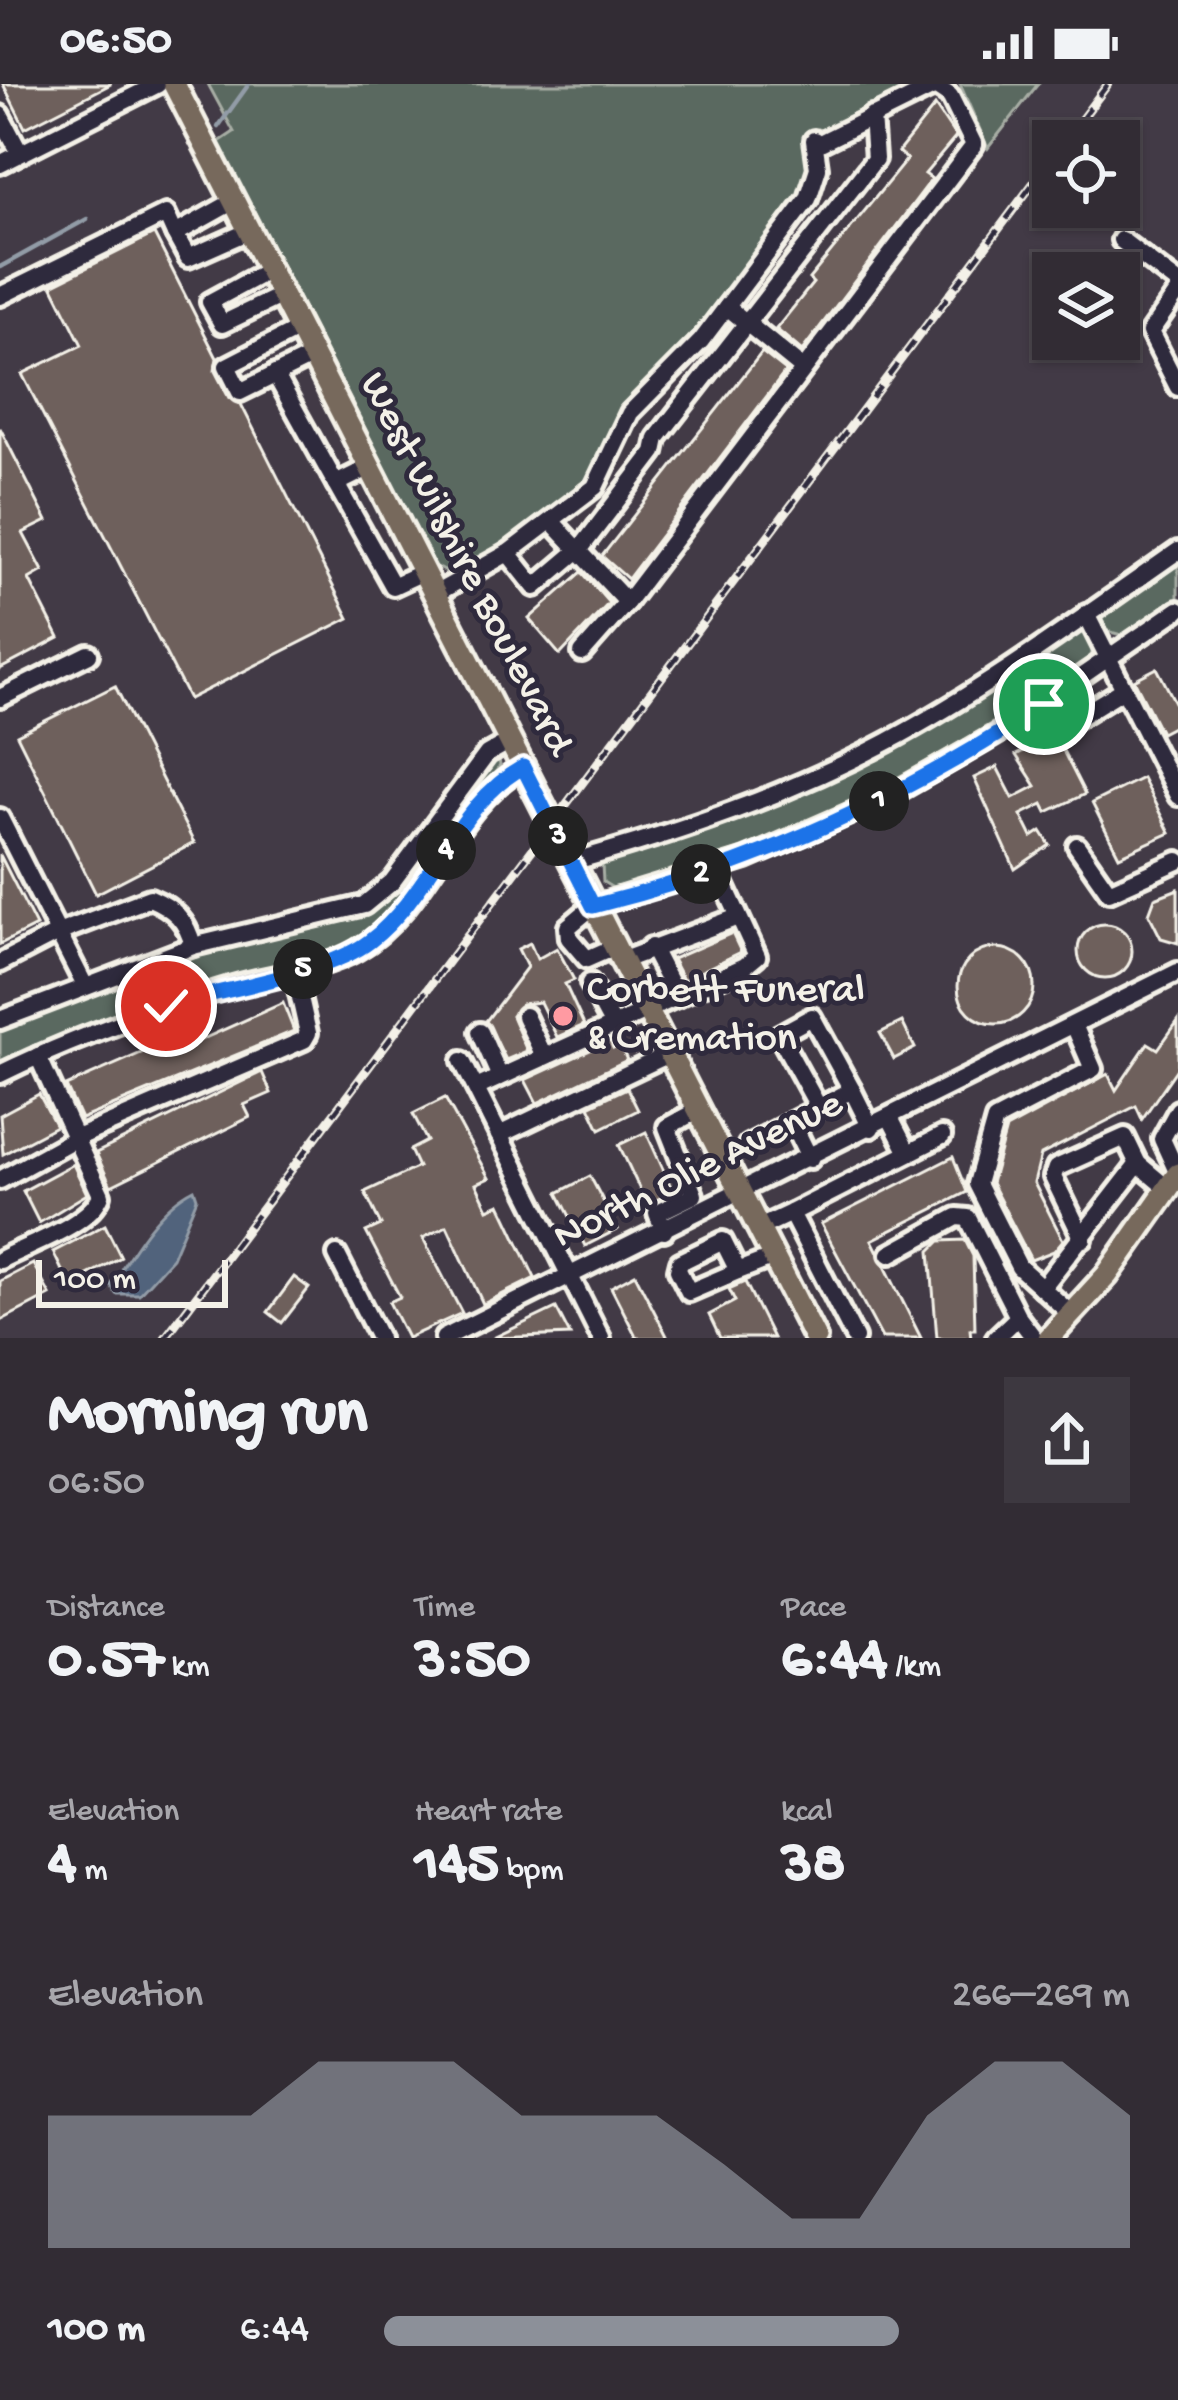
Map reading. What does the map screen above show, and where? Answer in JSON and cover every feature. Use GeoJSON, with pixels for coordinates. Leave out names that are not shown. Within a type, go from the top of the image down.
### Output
{"type":"FeatureCollection","features":[{"type":"Feature","properties":{"kind":"main road","name":"West Wilshire Boulevard"},"geometry":{"type":"LineString","coordinates":[[174,84],[815,1338]]}},
{"type":"Feature","properties":{"kind":"main road"},"geometry":{"type":"LineString","coordinates":[[1063,1329],[1174,1179]]}},
{"type":"Feature","properties":{"kind":"street"},"geometry":{"type":"LineString","coordinates":[[115,84],[116,105]]}},
{"type":"Feature","properties":{"kind":"street"},"geometry":{"type":"LineString","coordinates":[[0,164],[158,84]]}},
{"type":"Feature","properties":{"kind":"street"},"geometry":{"type":"LineString","coordinates":[[435,595],[508,553],[595,487],[630,413],[727,308],[808,200],[818,167],[815,143],[923,89],[944,88],[974,146],[627,602],[582,652]]}},
{"type":"Feature","properties":{"kind":"street"},"geometry":{"type":"LineString","coordinates":[[0,115],[20,153]]}},
{"type":"Feature","properties":{"kind":"street"},"geometry":{"type":"LineString","coordinates":[[508,553],[536,587],[579,550],[654,452],[657,439],[875,159],[872,116]]}},
{"type":"Feature","properties":{"kind":"street"},"geometry":{"type":"LineString","coordinates":[[175,234],[234,201]]}},
{"type":"Feature","properties":{"kind":"street"},"geometry":{"type":"LineString","coordinates":[[0,296],[166,214],[191,259],[249,231]]}},
{"type":"Feature","properties":{"kind":"street"},"geometry":{"type":"LineString","coordinates":[[1120,240],[1178,287],[1150,328],[1178,387]]}},
{"type":"Feature","properties":{"kind":"street"},"geometry":{"type":"LineString","coordinates":[[269,270],[210,302],[222,324],[282,295]]}},
{"type":"Feature","properties":{"kind":"street"},"geometry":{"type":"LineString","coordinates":[[727,308],[802,368]]}},
{"type":"Feature","properties":{"kind":"street"},"geometry":{"type":"LineString","coordinates":[[299,328],[227,366],[240,392],[313,356]]}},
{"type":"Feature","properties":{"kind":"street"},"geometry":{"type":"LineString","coordinates":[[1166,369],[1178,353]]}},
{"type":"Feature","properties":{"kind":"street"},"geometry":{"type":"LineString","coordinates":[[275,374],[393,586],[423,572]]}},
{"type":"Feature","properties":{"kind":"street"},"geometry":{"type":"LineString","coordinates":[[336,484],[370,467]]}},
{"type":"Feature","properties":{"kind":"street"},"geometry":{"type":"LineString","coordinates":[[552,522],[627,602]]}},
{"type":"Feature","properties":{"kind":"street"},"geometry":{"type":"LineString","coordinates":[[571,862],[710,821],[817,777],[942,711],[1178,551]]}},
{"type":"Feature","properties":{"kind":"street"},"geometry":{"type":"LineString","coordinates":[[1086,614],[1178,796]]}},
{"type":"Feature","properties":{"kind":"street"},"geometry":{"type":"LineString","coordinates":[[738,917],[651,947],[587,959],[569,938],[568,927],[593,906],[717,869],[888,797],[1044,704],[1176,617]]}},
{"type":"Feature","properties":{"kind":"street"},"geometry":{"type":"LineString","coordinates":[[0,698],[89,654]]}},
{"type":"Feature","properties":{"kind":"street"},"geometry":{"type":"LineString","coordinates":[[1044,704],[1064,726],[1124,689]]}},
{"type":"Feature","properties":{"kind":"street"},"geometry":{"type":"LineString","coordinates":[[0,1020],[84,983],[193,946],[373,900],[487,754],[510,741]]}},
{"type":"Feature","properties":{"kind":"street"},"geometry":{"type":"LineString","coordinates":[[0,1074],[166,1006],[343,958],[373,939],[401,910],[499,781],[523,767]]}},
{"type":"Feature","properties":{"kind":"street"},"geometry":{"type":"LineString","coordinates":[[0,818],[84,983]]}},
{"type":"Feature","properties":{"kind":"street"},"geometry":{"type":"LineString","coordinates":[[1078,846],[1109,892],[1178,861]]}},
{"type":"Feature","properties":{"kind":"street"},"geometry":{"type":"LineString","coordinates":[[476,1088],[757,956],[717,869]]}},
{"type":"Feature","properties":{"kind":"street"},"geometry":{"type":"LineString","coordinates":[[0,963],[58,933],[150,898],[169,906],[189,928],[193,946]]}},
{"type":"Feature","properties":{"kind":"street"},"geometry":{"type":"LineString","coordinates":[[651,947],[677,997]]}},
{"type":"Feature","properties":{"kind":"street"},"geometry":{"type":"LineString","coordinates":[[1,1177],[74,1139],[304,1040],[308,1033],[294,971]]}},
{"type":"Feature","properties":{"kind":"street","name":"North Olie Avenue"},"geometry":{"type":"LineString","coordinates":[[453,1336],[664,1231],[698,1204],[741,1194],[1178,972]]}},
{"type":"Feature","properties":{"kind":"street"},"geometry":{"type":"LineString","coordinates":[[590,983],[612,1024]]}},
{"type":"Feature","properties":{"kind":"street"},"geometry":{"type":"LineString","coordinates":[[525,1016],[544,1056]]}},
{"type":"Feature","properties":{"kind":"street"},"geometry":{"type":"LineString","coordinates":[[819,1108],[779,1035],[812,1017],[872,1127]]}},
{"type":"Feature","properties":{"kind":"street"},"geometry":{"type":"LineString","coordinates":[[1063,1329],[1042,1288],[1019,1267],[977,1184],[995,1120],[1093,1070],[1074,1025]]}},
{"type":"Feature","properties":{"kind":"street"},"geometry":{"type":"LineString","coordinates":[[480,1032],[500,1077]]}},
{"type":"Feature","properties":{"kind":"street"},"geometry":{"type":"LineString","coordinates":[[499,1136],[669,1054]]}},
{"type":"Feature","properties":{"kind":"street"},"geometry":{"type":"LineString","coordinates":[[0,1260],[97,1207],[101,1195],[38,1056]]}},
{"type":"Feature","properties":{"kind":"street"},"geometry":{"type":"LineString","coordinates":[[462,1061],[601,1338]]}},
{"type":"Feature","properties":{"kind":"street"},"geometry":{"type":"LineString","coordinates":[[748,1145],[852,1090]]}},
{"type":"Feature","properties":{"kind":"street"},"geometry":{"type":"LineString","coordinates":[[698,1110],[667,1127],[698,1204]]}},
{"type":"Feature","properties":{"kind":"street"},"geometry":{"type":"LineString","coordinates":[[1174,1179],[1162,1138],[1178,1110]]}},
{"type":"Feature","properties":{"kind":"street"},"geometry":{"type":"LineString","coordinates":[[890,1118],[908,1153]]}},
{"type":"Feature","properties":{"kind":"street"},"geometry":{"type":"LineString","coordinates":[[792,1122],[810,1159]]}},
{"type":"Feature","properties":{"kind":"street"},"geometry":{"type":"LineString","coordinates":[[759,1228],[942,1136]]}},
{"type":"Feature","properties":{"kind":"street"},"geometry":{"type":"LineString","coordinates":[[1083,1239],[1053,1177],[1056,1168],[1125,1137],[1138,1164],[1174,1179]]}},
{"type":"Feature","properties":{"kind":"street"},"geometry":{"type":"LineString","coordinates":[[1042,1288],[1138,1164]]}},
{"type":"Feature","properties":{"kind":"street"},"geometry":{"type":"LineString","coordinates":[[791,1213],[855,1338]]}},
{"type":"Feature","properties":{"kind":"street"},"geometry":{"type":"LineString","coordinates":[[890,1253],[957,1216],[968,1218],[1018,1317],[1034,1338]]}},
{"type":"Feature","properties":{"kind":"street"},"geometry":{"type":"LineString","coordinates":[[337,1256],[379,1338]]}},
{"type":"Feature","properties":{"kind":"street"},"geometry":{"type":"LineString","coordinates":[[738,1271],[774,1257]]}},
{"type":"Feature","properties":{"kind":"street"},"geometry":{"type":"LineString","coordinates":[[996,1338],[1018,1317]]}},
{"type":"Feature","properties":{"kind":"green space"},"geometry":{"type":"Polygon","coordinates":[[[208,84],[917,84],[818,137],[801,194],[687,344],[624,405],[597,464],[572,499],[549,520],[450,574],[435,566],[219,142],[234,132],[208,84]]]}},
{"type":"Feature","properties":{"kind":"green space"},"geometry":{"type":"Polygon","coordinates":[[[960,84],[1038,84],[988,148],[960,84]]]}},
{"type":"Feature","properties":{"kind":"green space"},"geometry":{"type":"Polygon","coordinates":[[[1178,560],[1178,600],[1125,636],[1107,631],[1101,618],[1106,610],[1178,560]]]}},
{"type":"Feature","properties":{"kind":"green space"},"geometry":{"type":"Polygon","coordinates":[[[1070,632],[1087,633],[1094,646],[1090,659],[920,765],[745,847],[616,890],[603,882],[602,864],[609,858],[742,815],[1070,632]]]}},
{"type":"Feature","properties":{"kind":"green space"},"geometry":{"type":"Polygon","coordinates":[[[499,758],[500,766],[389,916],[339,952],[0,1066],[0,1027],[169,961],[380,903],[492,760],[499,758]]]}},
{"type":"Feature","properties":{"kind":"water"},"geometry":{"type":"Polygon","coordinates":[[[194,1189],[197,1198],[172,1258],[139,1294],[116,1294],[111,1285],[147,1231],[194,1189]]]}},
{"type":"Feature","properties":{"kind":"building"},"geometry":{"type":"Polygon","coordinates":[[[3,84],[111,84],[25,128],[3,84]]]}},
{"type":"Feature","properties":{"kind":"building"},"geometry":{"type":"Polygon","coordinates":[[[935,106],[956,137],[925,174],[932,179],[802,351],[776,329],[813,283],[809,279],[907,159],[898,152],[935,106]]]}},
{"type":"Feature","properties":{"kind":"building"},"geometry":{"type":"Polygon","coordinates":[[[154,234],[217,358],[215,371],[229,398],[241,404],[349,618],[189,699],[22,374],[82,345],[52,285],[154,234]]]}},
{"type":"Feature","properties":{"kind":"building"},"geometry":{"type":"Polygon","coordinates":[[[762,352],[786,371],[628,579],[602,556],[762,352]]]}},
{"type":"Feature","properties":{"kind":"building"},"geometry":{"type":"Polygon","coordinates":[[[0,428],[47,521],[23,533],[43,571],[29,579],[59,638],[0,669],[0,428]]]}},
{"type":"Feature","properties":{"kind":"building"},"geometry":{"type":"Polygon","coordinates":[[[582,572],[609,603],[560,655],[529,619],[582,572]]]}},
{"type":"Feature","properties":{"kind":"building"},"geometry":{"type":"Polygon","coordinates":[[[1157,668],[1178,708],[1178,724],[1161,733],[1134,680],[1157,668]]]}},
{"type":"Feature","properties":{"kind":"building"},"geometry":{"type":"Polygon","coordinates":[[[115,686],[194,843],[96,894],[17,735],[115,686]]]}},
{"type":"Feature","properties":{"kind":"building"},"geometry":{"type":"Polygon","coordinates":[[[1055,735],[1085,794],[1047,812],[1043,804],[1021,815],[1032,837],[1041,831],[1050,845],[1015,869],[974,778],[997,767],[1013,798],[1036,786],[1016,755],[1055,735]]]}},
{"type":"Feature","properties":{"kind":"building"},"geometry":{"type":"Polygon","coordinates":[[[1142,778],[1170,833],[1119,856],[1092,803],[1142,778]]]}},
{"type":"Feature","properties":{"kind":"building"},"geometry":{"type":"Polygon","coordinates":[[[0,855],[36,926],[0,944],[0,855]]]}},
{"type":"Feature","properties":{"kind":"building"},"geometry":{"type":"Polygon","coordinates":[[[1178,889],[1178,943],[1161,938],[1149,914],[1155,898],[1178,889]]]}},
{"type":"Feature","properties":{"kind":"building"},"geometry":{"type":"Polygon","coordinates":[[[1105,924],[1124,932],[1132,951],[1124,970],[1105,978],[1086,970],[1078,951],[1086,932],[1105,924]]]}},
{"type":"Feature","properties":{"kind":"building"},"geometry":{"type":"Polygon","coordinates":[[[732,933],[741,952],[683,980],[672,959],[732,933]]]}},
{"type":"Feature","properties":{"kind":"building"},"geometry":{"type":"Polygon","coordinates":[[[530,943],[537,959],[557,948],[574,980],[565,984],[584,1025],[557,1037],[540,1002],[521,1004],[512,1016],[527,1051],[506,1060],[486,1021],[527,967],[518,949],[530,943]]]}},
{"type":"Feature","properties":{"kind":"building"},"geometry":{"type":"Polygon","coordinates":[[[996,948],[1023,959],[1034,986],[1023,1013],[996,1024],[969,1013],[958,986],[969,959],[996,948]]]}},
{"type":"Feature","properties":{"kind":"building"},"geometry":{"type":"Polygon","coordinates":[[[283,1003],[294,1031],[81,1119],[66,1086],[171,1040],[176,1051],[283,1003]]]}},
{"type":"Feature","properties":{"kind":"building"},"geometry":{"type":"Polygon","coordinates":[[[1178,1021],[1178,1067],[1142,1119],[1136,1106],[1041,1155],[1034,1183],[1063,1240],[1054,1251],[1031,1260],[991,1183],[1006,1129],[1108,1074],[1116,1090],[1148,1043],[1158,1049],[1178,1021]]]}},
{"type":"Feature","properties":{"kind":"building"},"geometry":{"type":"Polygon","coordinates":[[[902,1022],[915,1048],[894,1059],[880,1033],[902,1022]]]}},
{"type":"Feature","properties":{"kind":"building"},"geometry":{"type":"Polygon","coordinates":[[[610,1041],[613,1048],[620,1045],[627,1060],[537,1103],[525,1080],[610,1041]]]}},
{"type":"Feature","properties":{"kind":"building"},"geometry":{"type":"Polygon","coordinates":[[[262,1072],[271,1093],[244,1105],[250,1117],[111,1186],[96,1153],[262,1072]]]}},
{"type":"Feature","properties":{"kind":"building"},"geometry":{"type":"Polygon","coordinates":[[[627,1088],[638,1110],[600,1129],[589,1106],[627,1088]]]}},
{"type":"Feature","properties":{"kind":"building"},"geometry":{"type":"Polygon","coordinates":[[[39,1094],[56,1126],[3,1154],[0,1115],[39,1094]]]}},
{"type":"Feature","properties":{"kind":"building"},"geometry":{"type":"Polygon","coordinates":[[[445,1098],[489,1178],[476,1184],[488,1209],[500,1204],[535,1278],[483,1304],[447,1226],[423,1238],[462,1313],[407,1338],[389,1302],[400,1297],[366,1232],[381,1225],[365,1192],[418,1167],[410,1150],[427,1141],[413,1114],[445,1098]]]}},
{"type":"Feature","properties":{"kind":"building"},"geometry":{"type":"Polygon","coordinates":[[[646,1132],[673,1191],[647,1205],[619,1145],[646,1132]]]}},
{"type":"Feature","properties":{"kind":"building"},"geometry":{"type":"Polygon","coordinates":[[[953,1157],[967,1192],[872,1240],[921,1338],[882,1338],[821,1224],[953,1157]]]}},
{"type":"Feature","properties":{"kind":"building"},"geometry":{"type":"Polygon","coordinates":[[[73,1164],[87,1194],[39,1223],[23,1191],[73,1164]]]}},
{"type":"Feature","properties":{"kind":"building"},"geometry":{"type":"Polygon","coordinates":[[[590,1176],[618,1229],[585,1246],[558,1193],[590,1176]]]}},
{"type":"Feature","properties":{"kind":"building"},"geometry":{"type":"Polygon","coordinates":[[[105,1225],[121,1257],[69,1285],[53,1252],[105,1225]]]}},
{"type":"Feature","properties":{"kind":"building"},"geometry":{"type":"Polygon","coordinates":[[[965,1240],[973,1256],[975,1329],[970,1329],[971,1338],[937,1338],[930,1251],[940,1241],[965,1240]]]}},
{"type":"Feature","properties":{"kind":"building"},"geometry":{"type":"Polygon","coordinates":[[[33,1264],[50,1295],[0,1321],[0,1281],[33,1264]]]}},
{"type":"Feature","properties":{"kind":"building"},"geometry":{"type":"Polygon","coordinates":[[[635,1274],[668,1338],[637,1338],[611,1287],[635,1274]]]}},
{"type":"Feature","properties":{"kind":"building"},"geometry":{"type":"Polygon","coordinates":[[[294,1277],[309,1288],[282,1323],[268,1312],[294,1277]]]}},
{"type":"Feature","properties":{"kind":"building"},"geometry":{"type":"Polygon","coordinates":[[[745,1282],[773,1338],[720,1338],[709,1315],[735,1301],[729,1289],[745,1282]]]}},
{"type":"Feature","properties":{"kind":"building"},"geometry":{"type":"Polygon","coordinates":[[[556,1308],[570,1335],[493,1338],[556,1308]]]}},
{"type":"Feature","properties":{"kind":"waterway"},"geometry":{"type":"LineString","coordinates":[[218,127],[249,84]]}},
{"type":"Feature","properties":{"kind":"waterway"},"geometry":{"type":"LineString","coordinates":[[0,267],[87,219]]}},
{"type":"Feature","properties":{"kind":"railway"},"geometry":{"type":"LineString","coordinates":[[1081,120],[1108,84]]}},
{"type":"Feature","properties":{"kind":"railway"},"geometry":{"type":"LineString","coordinates":[[165,1338],[1032,185]]}},
{"type":"Feature","properties":{"kind":"place","name":"Corbett Funeral & Cremation"},"geometry":{"type":"Point","coordinates":[563,1016]}},
{"type":"Feature","properties":{"kind":"route"},"geometry":{"type":"LineString","coordinates":[[166,1006],[343,958],[360,948],[401,910],[499,781],[523,767],[593,906],[717,869],[838,821],[938,770],[1044,704]]}}]}
